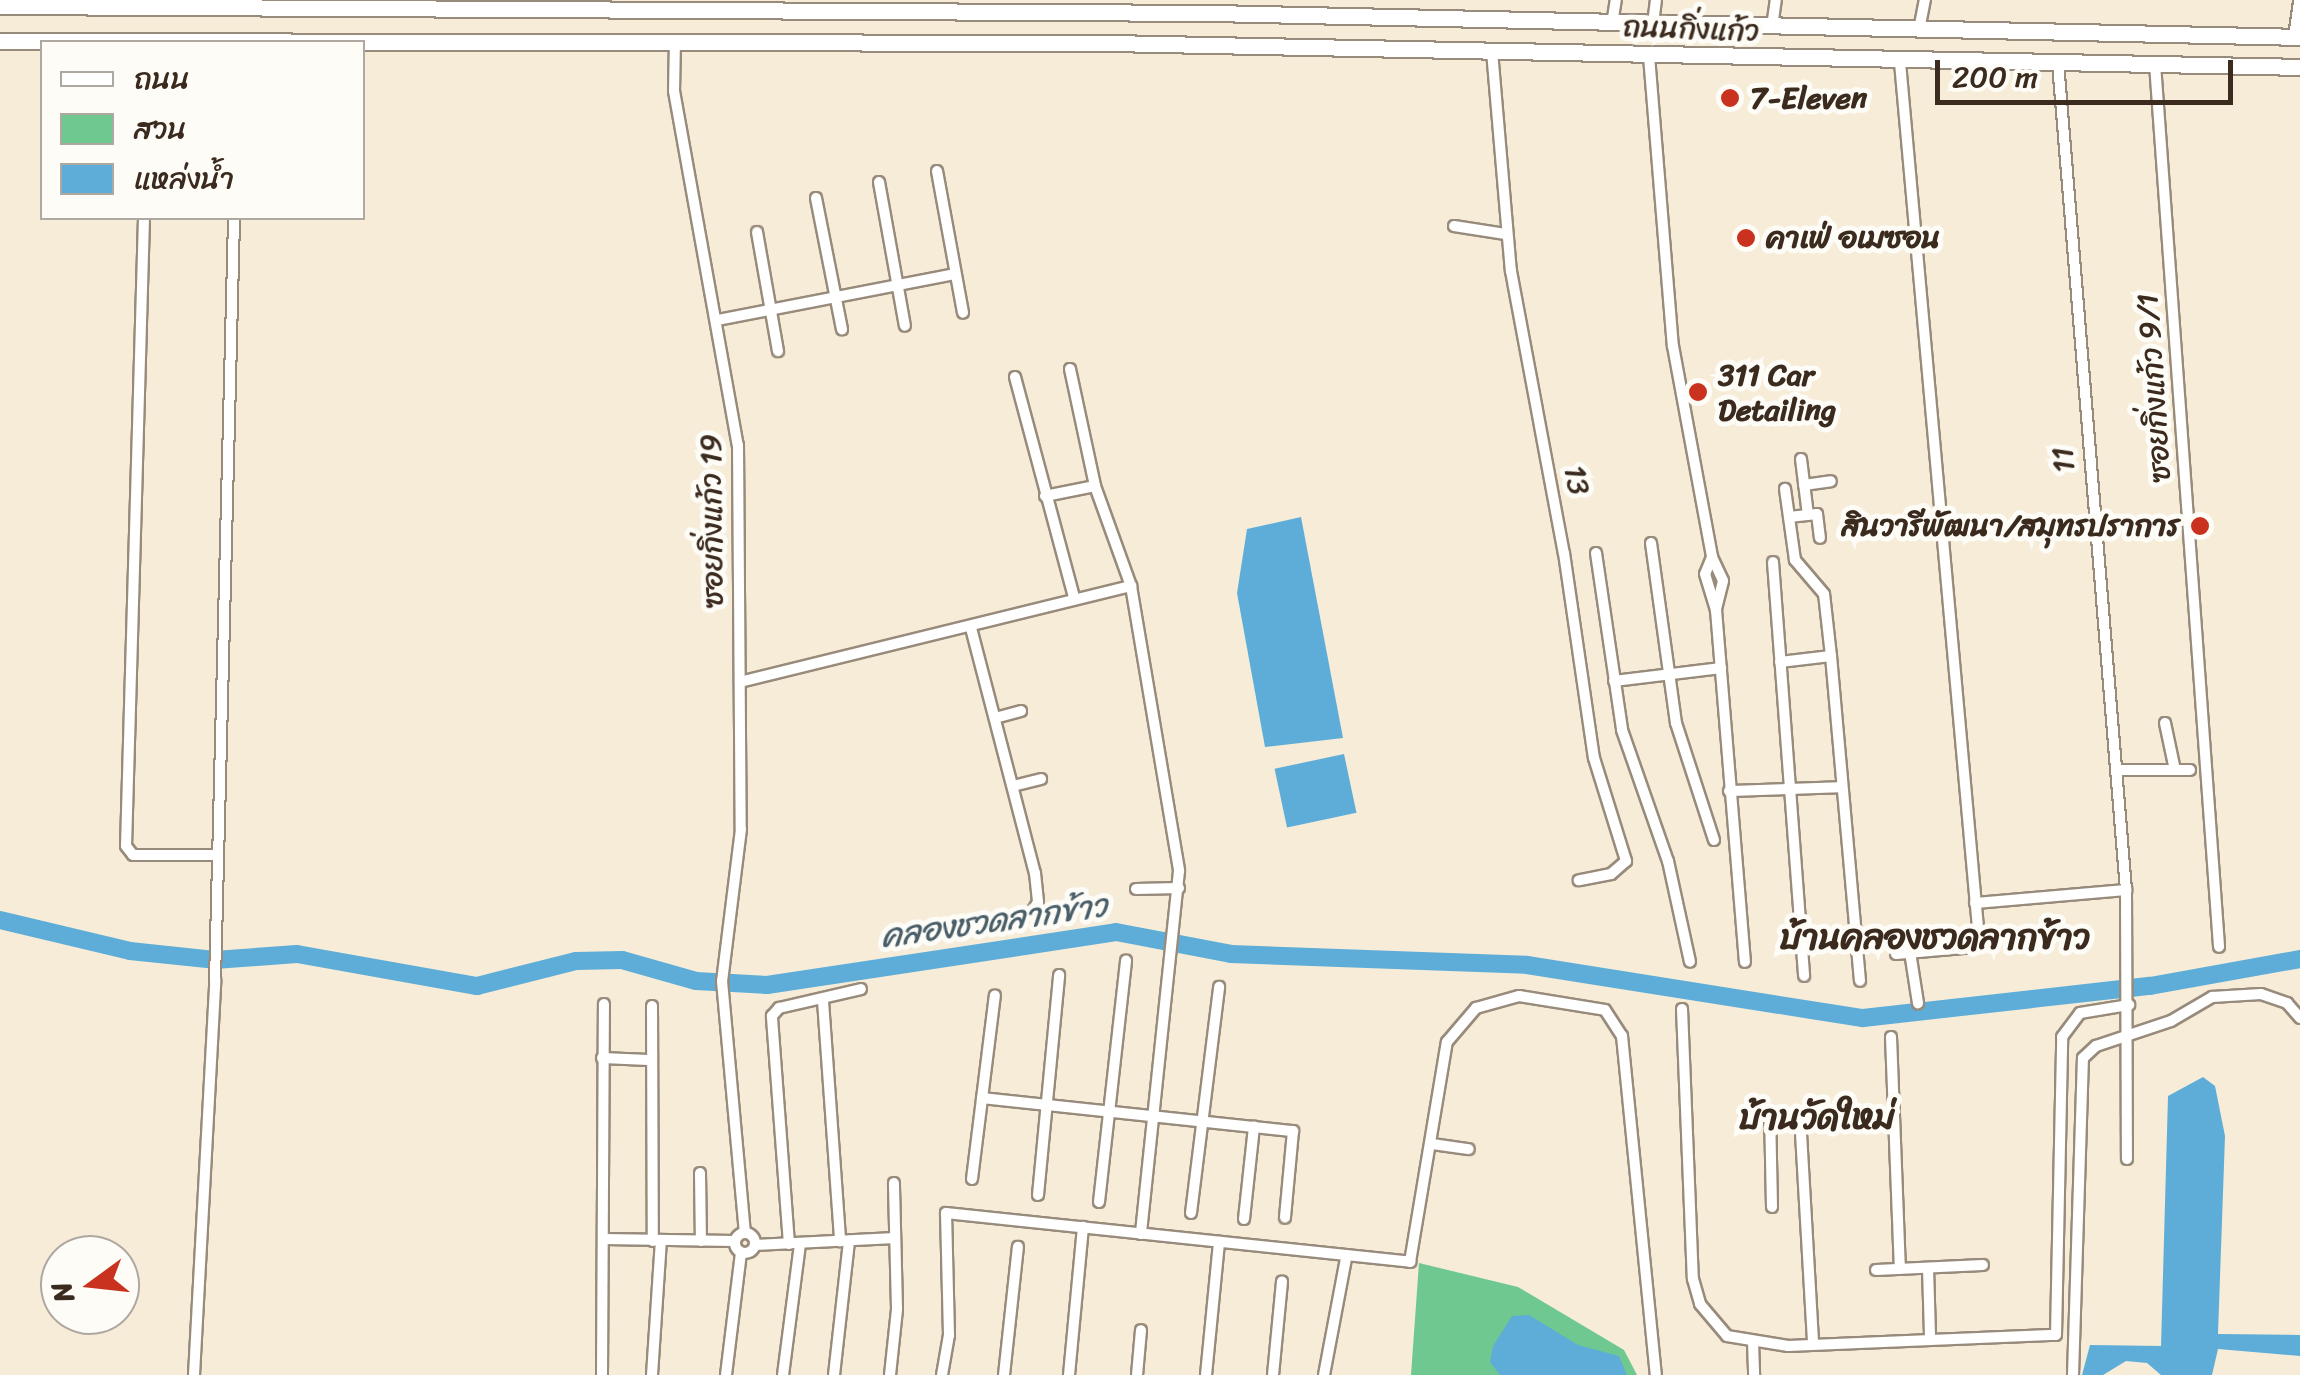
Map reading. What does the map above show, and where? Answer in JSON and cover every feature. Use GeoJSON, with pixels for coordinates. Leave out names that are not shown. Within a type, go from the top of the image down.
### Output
{"type":"FeatureCollection","features":[{"type":"Feature","properties":{"kind":"main road","name":"ถนนกิ่งแก้ว"},"geometry":{"type":"LineString","coordinates":[[0,6],[622,3],[1309,8],[1612,24],[2297,37]]}},
{"type":"Feature","properties":{"kind":"main road"},"geometry":{"type":"LineString","coordinates":[[2214,36],[2214,66]]}},
{"type":"Feature","properties":{"kind":"main road","name":"ถนนกิ่งแก้ว"},"geometry":{"type":"LineString","coordinates":[[365,40],[675,39],[1492,52],[1900,63],[2300,66]]}},
{"type":"Feature","properties":{"kind":"main road","name":"ถนนกิ่งแก้ว"},"geometry":{"type":"LineString","coordinates":[[0,41],[40,41]]}},
{"type":"Feature","properties":{"kind":"street"},"geometry":{"type":"LineString","coordinates":[[1612,24],[1616,0]]}},
{"type":"Feature","properties":{"kind":"street"},"geometry":{"type":"LineString","coordinates":[[1653,24],[1656,0]]}},
{"type":"Feature","properties":{"kind":"street"},"geometry":{"type":"LineString","coordinates":[[1772,27],[1776,0]]}},
{"type":"Feature","properties":{"kind":"street"},"geometry":{"type":"LineString","coordinates":[[1919,30],[1926,0]]}},
{"type":"Feature","properties":{"kind":"street"},"geometry":{"type":"LineString","coordinates":[[2297,37],[2300,0]]}},
{"type":"Feature","properties":{"kind":"street","name":"ซอยกิ่งแก้ว 19"},"geometry":{"type":"LineString","coordinates":[[675,39],[674,90],[738,446],[740,829],[722,958],[745,1232]]}},
{"type":"Feature","properties":{"kind":"street","name":"13"},"geometry":{"type":"LineString","coordinates":[[1492,52],[1505,234],[1561,535],[1594,758],[1626,861],[1610,874],[1580,880]]}},
{"type":"Feature","properties":{"kind":"street"},"geometry":{"type":"LineString","coordinates":[[1650,56],[1673,346],[1712,557],[1705,574],[1716,610],[1722,668],[1745,962]]}},
{"type":"Feature","properties":{"kind":"street"},"geometry":{"type":"LineString","coordinates":[[1896,954],[1978,944],[1900,63]]}},
{"type":"Feature","properties":{"kind":"street","name":"11"},"geometry":{"type":"LineString","coordinates":[[2058,63],[2126,890],[2126,1159]]}},
{"type":"Feature","properties":{"kind":"street","name":"ซอยกิ่งแก้ว 9/1"},"geometry":{"type":"LineString","coordinates":[[2155,64],[2219,947]]}},
{"type":"Feature","properties":{"kind":"street"},"geometry":{"type":"LineString","coordinates":[[936,171],[962,313]]}},
{"type":"Feature","properties":{"kind":"street"},"geometry":{"type":"LineString","coordinates":[[879,182],[905,326]]}},
{"type":"Feature","properties":{"kind":"street"},"geometry":{"type":"LineString","coordinates":[[816,198],[842,329]]}},
{"type":"Feature","properties":{"kind":"street"},"geometry":{"type":"LineString","coordinates":[[144,220],[126,846],[133,855],[217,855]]}},
{"type":"Feature","properties":{"kind":"street"},"geometry":{"type":"LineString","coordinates":[[194,1375],[215,982],[234,220]]}},
{"type":"Feature","properties":{"kind":"street"},"geometry":{"type":"LineString","coordinates":[[1454,226],[1505,234]]}},
{"type":"Feature","properties":{"kind":"street"},"geometry":{"type":"LineString","coordinates":[[757,232],[778,351]]}},
{"type":"Feature","properties":{"kind":"street"},"geometry":{"type":"LineString","coordinates":[[718,320],[955,274]]}},
{"type":"Feature","properties":{"kind":"street"},"geometry":{"type":"LineString","coordinates":[[1070,369],[1095,486],[1131,586],[1179,888],[1142,1234]]}},
{"type":"Feature","properties":{"kind":"street"},"geometry":{"type":"LineString","coordinates":[[1015,378],[1073,594]]}},
{"type":"Feature","properties":{"kind":"street"},"geometry":{"type":"LineString","coordinates":[[1801,459],[1808,514]]}},
{"type":"Feature","properties":{"kind":"street"},"geometry":{"type":"LineString","coordinates":[[1804,485],[1831,482]]}},
{"type":"Feature","properties":{"kind":"street"},"geometry":{"type":"LineString","coordinates":[[1046,496],[1095,486]]}},
{"type":"Feature","properties":{"kind":"street"},"geometry":{"type":"LineString","coordinates":[[1785,490],[1795,560],[1824,594],[1860,981]]}},
{"type":"Feature","properties":{"kind":"street"},"geometry":{"type":"LineString","coordinates":[[1789,517],[1817,514],[1820,538]]}},
{"type":"Feature","properties":{"kind":"street"},"geometry":{"type":"LineString","coordinates":[[1652,543],[1676,723],[1714,840]]}},
{"type":"Feature","properties":{"kind":"street"},"geometry":{"type":"LineString","coordinates":[[1596,553],[1628,752],[1685,920],[1690,962]]}},
{"type":"Feature","properties":{"kind":"street"},"geometry":{"type":"LineString","coordinates":[[1773,562],[1804,976]]}},
{"type":"Feature","properties":{"kind":"street"},"geometry":{"type":"LineString","coordinates":[[740,682],[1131,586]]}},
{"type":"Feature","properties":{"kind":"street"},"geometry":{"type":"LineString","coordinates":[[971,628],[1039,896],[1029,917]]}},
{"type":"Feature","properties":{"kind":"street"},"geometry":{"type":"LineString","coordinates":[[1780,662],[1831,656]]}},
{"type":"Feature","properties":{"kind":"street"},"geometry":{"type":"LineString","coordinates":[[1614,681],[1722,668]]}},
{"type":"Feature","properties":{"kind":"street"},"geometry":{"type":"LineString","coordinates":[[995,718],[1021,711]]}},
{"type":"Feature","properties":{"kind":"street"},"geometry":{"type":"LineString","coordinates":[[2165,724],[2175,770]]}},
{"type":"Feature","properties":{"kind":"street"},"geometry":{"type":"LineString","coordinates":[[2116,770],[2190,770]]}},
{"type":"Feature","properties":{"kind":"street"},"geometry":{"type":"LineString","coordinates":[[1013,786],[1041,779]]}},
{"type":"Feature","properties":{"kind":"street"},"geometry":{"type":"LineString","coordinates":[[1729,791],[1841,787]]}},
{"type":"Feature","properties":{"kind":"street"},"geometry":{"type":"LineString","coordinates":[[1136,888],[1179,888]]}},
{"type":"Feature","properties":{"kind":"street"},"geometry":{"type":"LineString","coordinates":[[1975,904],[2126,890]]}},
{"type":"Feature","properties":{"kind":"street"},"geometry":{"type":"LineString","coordinates":[[1910,952],[1918,1003]]}},
{"type":"Feature","properties":{"kind":"street"},"geometry":{"type":"LineString","coordinates":[[1099,1202],[1126,962]]}},
{"type":"Feature","properties":{"kind":"street"},"geometry":{"type":"LineString","coordinates":[[1038,1196],[1059,975]]}},
{"type":"Feature","properties":{"kind":"street"},"geometry":{"type":"LineString","coordinates":[[1191,1212],[1219,987]]}},
{"type":"Feature","properties":{"kind":"street"},"geometry":{"type":"LineString","coordinates":[[783,1375],[794,1244],[772,1016],[779,1008],[823,1001],[861,989]]}},
{"type":"Feature","properties":{"kind":"street"},"geometry":{"type":"LineString","coordinates":[[2073,1375],[2083,1058],[2096,1046],[2172,1022],[2212,998],[2236,994],[2286,1002],[2300,1018]]}},
{"type":"Feature","properties":{"kind":"street"},"geometry":{"type":"LineString","coordinates":[[972,1178],[995,995]]}},
{"type":"Feature","properties":{"kind":"street"},"geometry":{"type":"LineString","coordinates":[[942,1375],[949,1335],[946,1213],[1404,1264],[1417,1254],[1447,1042],[1476,1008],[1519,996],[1586,1005],[1611,1015],[1626,1056],[1656,1375]]}},
{"type":"Feature","properties":{"kind":"street"},"geometry":{"type":"LineString","coordinates":[[1682,1010],[1693,1280],[1716,1330],[1753,1342],[1788,1346],[1813,1340],[2058,1333],[2062,1038],[2080,1013],[2129,999]]}},
{"type":"Feature","properties":{"kind":"street"},"geometry":{"type":"LineString","coordinates":[[823,1001],[845,1241],[834,1375]]}},
{"type":"Feature","properties":{"kind":"street"},"geometry":{"type":"LineString","coordinates":[[602,1375],[604,1004]]}},
{"type":"Feature","properties":{"kind":"street"},"geometry":{"type":"LineString","coordinates":[[652,1006],[649,1060],[657,1241],[652,1375]]}},
{"type":"Feature","properties":{"kind":"street"},"geometry":{"type":"LineString","coordinates":[[1891,1037],[1900,1269]]}},
{"type":"Feature","properties":{"kind":"street"},"geometry":{"type":"LineString","coordinates":[[602,1058],[649,1060]]}},
{"type":"Feature","properties":{"kind":"street"},"geometry":{"type":"LineString","coordinates":[[982,1098],[1293,1131],[1285,1218]]}},
{"type":"Feature","properties":{"kind":"street"},"geometry":{"type":"LineString","coordinates":[[1770,1111],[1772,1208]]}},
{"type":"Feature","properties":{"kind":"street"},"geometry":{"type":"LineString","coordinates":[[1744,1112],[1800,1116],[1813,1340]]}},
{"type":"Feature","properties":{"kind":"street"},"geometry":{"type":"LineString","coordinates":[[1244,1219],[1254,1126]]}},
{"type":"Feature","properties":{"kind":"street"},"geometry":{"type":"LineString","coordinates":[[1432,1144],[1468,1148]]}},
{"type":"Feature","properties":{"kind":"street"},"geometry":{"type":"LineString","coordinates":[[700,1173],[701,1241]]}},
{"type":"Feature","properties":{"kind":"street"},"geometry":{"type":"LineString","coordinates":[[890,1375],[894,1183]]}},
{"type":"Feature","properties":{"kind":"street"},"geometry":{"type":"LineString","coordinates":[[1069,1375],[1082,1228]]}},
{"type":"Feature","properties":{"kind":"street"},"geometry":{"type":"LineString","coordinates":[[604,1239],[734,1241],[745,1232],[755,1245]]}},
{"type":"Feature","properties":{"kind":"street"},"geometry":{"type":"LineString","coordinates":[[741,1252],[755,1245],[895,1238]]}},
{"type":"Feature","properties":{"kind":"street"},"geometry":{"type":"LineString","coordinates":[[726,1375],[741,1252],[734,1241]]}},
{"type":"Feature","properties":{"kind":"street"},"geometry":{"type":"LineString","coordinates":[[1206,1375],[1219,1242]]}},
{"type":"Feature","properties":{"kind":"street"},"geometry":{"type":"LineString","coordinates":[[1004,1375],[1018,1247]]}},
{"type":"Feature","properties":{"kind":"street"},"geometry":{"type":"LineString","coordinates":[[1324,1375],[1346,1259]]}},
{"type":"Feature","properties":{"kind":"street"},"geometry":{"type":"LineString","coordinates":[[1876,1270],[1983,1265]]}},
{"type":"Feature","properties":{"kind":"street"},"geometry":{"type":"LineString","coordinates":[[1928,1268],[1930,1336]]}},
{"type":"Feature","properties":{"kind":"street"},"geometry":{"type":"LineString","coordinates":[[1272,1375],[1282,1281]]}},
{"type":"Feature","properties":{"kind":"street"},"geometry":{"type":"LineString","coordinates":[[1137,1375],[1142,1330]]}},
{"type":"Feature","properties":{"kind":"street"},"geometry":{"type":"LineString","coordinates":[[1753,1342],[1754,1375]]}},
{"type":"Feature","properties":{"kind":"green space"},"geometry":{"type":"Polygon","coordinates":[[[1419,1263],[1518,1287],[1624,1350],[1637,1375],[1411,1375],[1419,1263]]]}},
{"type":"Feature","properties":{"kind":"water"},"geometry":{"type":"Polygon","coordinates":[[[1301,517],[1343,738],[1265,747],[1237,593],[1247,529],[1301,517]]]}},
{"type":"Feature","properties":{"kind":"water"},"geometry":{"type":"Polygon","coordinates":[[[1344,754],[1356,813],[1287,827],[1275,769],[1344,754]]]}},
{"type":"Feature","properties":{"kind":"water"},"geometry":{"type":"Polygon","coordinates":[[[2203,1077],[2215,1086],[2225,1136],[2218,1334],[2300,1335],[2300,1356],[2218,1349],[2212,1375],[2161,1375],[2147,1363],[2126,1361],[2103,1375],[2082,1375],[2090,1345],[2161,1346],[2168,1096],[2203,1077]]]}},
{"type":"Feature","properties":{"kind":"water"},"geometry":{"type":"Polygon","coordinates":[[[1529,1315],[1578,1345],[1619,1356],[1627,1375],[1500,1375],[1490,1362],[1493,1346],[1512,1316],[1529,1315]]]}},
{"type":"Feature","properties":{"kind":"waterway","name":"คลองชวดลากข้าว"},"geometry":{"type":"LineString","coordinates":[[0,920],[130,951],[215,960],[297,954],[477,986],[576,961],[622,960],[696,981],[767,985],[1116,932],[1231,954],[1527,965],[1863,1018],[2150,986],[2300,959]]}},
{"type":"Feature","properties":{"kind":"place","name":"7-Eleven"},"geometry":{"type":"Point","coordinates":[1730,98]}},
{"type":"Feature","properties":{"kind":"place","name":"คาเฟ่ อเมซอน"},"geometry":{"type":"Point","coordinates":[1746,238]}},
{"type":"Feature","properties":{"kind":"place","name":"311 Car Detailing"},"geometry":{"type":"Point","coordinates":[1698,392]}},
{"type":"Feature","properties":{"kind":"place","name":"สินวารีพัฒนา/สมุทรปราการ"},"geometry":{"type":"Point","coordinates":[2200,526]}},
{"type":"Feature","properties":{"kind":"district","name":"บ้านคลองชวดลากข้าว"},"geometry":{"type":"Point","coordinates":[1935,937]}},
{"type":"Feature","properties":{"kind":"district","name":"บ้านวัดใหม่"},"geometry":{"type":"Point","coordinates":[1817,1117]}}]}
